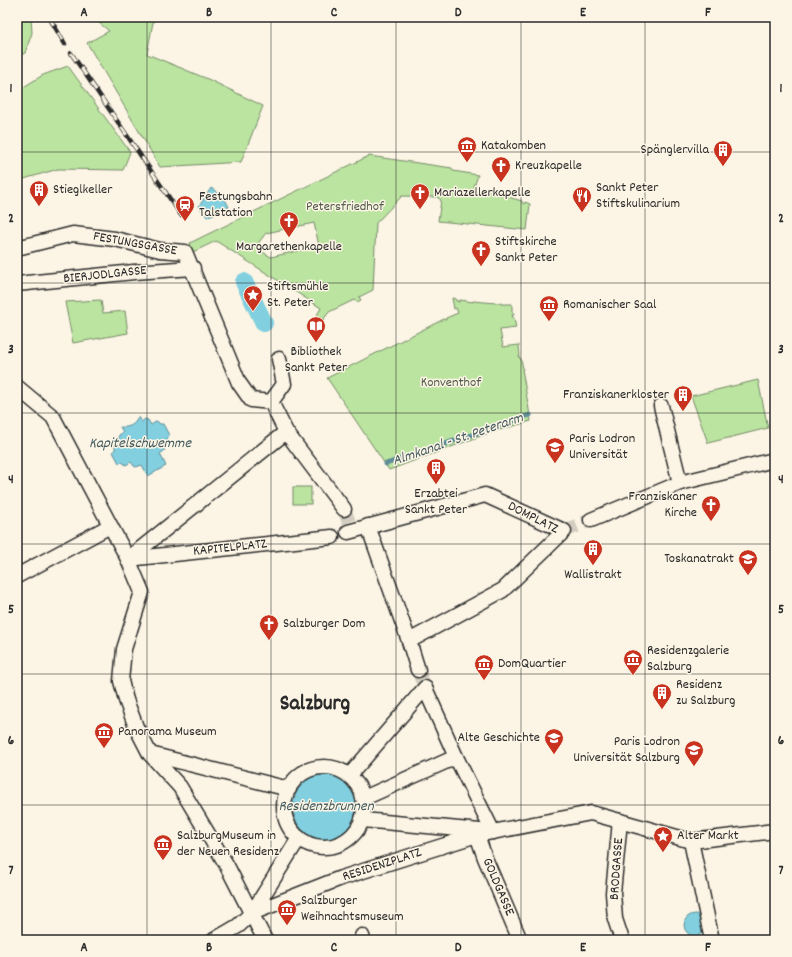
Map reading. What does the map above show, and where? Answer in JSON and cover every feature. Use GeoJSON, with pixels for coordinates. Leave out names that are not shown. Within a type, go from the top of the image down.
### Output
{"type":"FeatureCollection","features":[{"type":"Feature","properties":{"kind":"street","name":"FESTUNGSGASSE"},"geometry":{"type":"LineString","coordinates":[[17,248],[73,234],[115,238],[160,250],[185,252],[239,383],[251,400],[271,402]]}},
{"type":"Feature","properties":{"kind":"street","name":"BIERJODLGASSE"},"geometry":{"type":"LineString","coordinates":[[17,284],[147,270],[192,268]]}},
{"type":"Feature","properties":{"kind":"street"},"geometry":{"type":"LineString","coordinates":[[279,359],[284,384],[271,402],[286,432],[344,509]]}},
{"type":"Feature","properties":{"kind":"street"},"geometry":{"type":"LineString","coordinates":[[17,387],[54,417],[128,559],[142,592],[124,649],[121,681],[126,700],[136,727],[150,754],[180,787],[226,864],[265,940]]}},
{"type":"Feature","properties":{"kind":"street"},"geometry":{"type":"LineString","coordinates":[[661,406],[680,483]]}},
{"type":"Feature","properties":{"kind":"street"},"geometry":{"type":"LineString","coordinates":[[128,559],[286,432]]}},
{"type":"Feature","properties":{"kind":"street"},"geometry":{"type":"LineString","coordinates":[[591,520],[680,483],[774,460]]}},
{"type":"Feature","properties":{"kind":"street","name":"DOMPLATZ"},"geometry":{"type":"LineString","coordinates":[[350,529],[368,526],[485,495],[564,531],[503,590],[409,641]]}},
{"type":"Feature","properties":{"kind":"street"},"geometry":{"type":"LineString","coordinates":[[17,576],[110,526]]}},
{"type":"Feature","properties":{"kind":"street"},"geometry":{"type":"LineString","coordinates":[[368,526],[418,670]]}},
{"type":"Feature","properties":{"kind":"street","name":"KAPITELPLATZ"},"geometry":{"type":"LineString","coordinates":[[128,559],[332,537]]}},
{"type":"Feature","properties":{"kind":"street"},"geometry":{"type":"LineString","coordinates":[[349,776],[425,688],[492,832]]}},
{"type":"Feature","properties":{"kind":"street"},"geometry":{"type":"LineString","coordinates":[[150,754],[289,789]]}},
{"type":"Feature","properties":{"kind":"street"},"geometry":{"type":"LineString","coordinates":[[364,798],[456,757]]}},
{"type":"Feature","properties":{"kind":"street"},"geometry":{"type":"LineString","coordinates":[[319,767],[332,768],[344,772],[360,787],[364,798],[365,809],[363,820],[358,830],[341,844],[330,847],[319,847],[306,843],[296,836],[288,826],[284,814],[284,801],[289,789],[296,778],[306,771],[319,767]]}},
{"type":"Feature","properties":{"kind":"street","name":"RESIDENZPLATZ"},"geometry":{"type":"LineString","coordinates":[[252,913],[341,878],[477,835],[591,813],[620,821]]}},
{"type":"Feature","properties":{"kind":"street","name":"RESIDENZPLATZ"},"geometry":{"type":"LineString","coordinates":[[363,820],[492,832]]}},
{"type":"Feature","properties":{"kind":"street"},"geometry":{"type":"LineString","coordinates":[[620,821],[690,841],[775,831]]}},
{"type":"Feature","properties":{"kind":"street","name":"BRODGASSE"},"geometry":{"type":"LineString","coordinates":[[620,821],[613,893],[615,920],[622,940]]}},
{"type":"Feature","properties":{"kind":"street","name":"GOLDGASSE"},"geometry":{"type":"LineString","coordinates":[[477,835],[520,940]]}},
{"type":"Feature","properties":{"kind":"street","name":"RESIDENZPLATZ"},"geometry":{"type":"LineString","coordinates":[[214,940],[238,926],[252,913],[299,838]]}},
{"type":"Feature","properties":{"kind":"street"},"geometry":{"type":"LineString","coordinates":[[690,841],[712,940]]}},
{"type":"Feature","properties":{"kind":"green space"},"geometry":{"type":"Polygon","coordinates":[[[17,17],[31,17],[32,33],[25,53],[17,57],[17,17]]]}},
{"type":"Feature","properties":{"kind":"green space"},"geometry":{"type":"Polygon","coordinates":[[[92,17],[154,17],[147,54],[210,80],[263,106],[241,162],[160,167],[87,43],[109,31],[92,17]]]}},
{"type":"Feature","properties":{"kind":"green space"},"geometry":{"type":"Polygon","coordinates":[[[68,66],[130,152],[123,170],[58,169],[17,181],[17,91],[43,75],[68,66]]]}},
{"type":"Feature","properties":{"kind":"green space","name":"Petersfriedhof"},"geometry":{"type":"Polygon","coordinates":[[[369,156],[452,168],[453,171],[478,175],[474,187],[522,201],[524,204],[525,202],[530,204],[527,230],[438,221],[441,200],[437,197],[402,196],[376,223],[373,290],[359,297],[361,300],[357,302],[354,300],[329,312],[323,320],[317,315],[321,308],[216,241],[193,252],[190,243],[369,156]],[[314,223],[266,233],[259,242],[261,251],[271,257],[319,246],[314,223]]]}},
{"type":"Feature","properties":{"kind":"green space","name":"Konventhof"},"geometry":{"type":"Polygon","coordinates":[[[452,298],[459,302],[460,300],[512,304],[512,312],[514,315],[512,315],[516,328],[500,330],[503,347],[519,345],[519,356],[523,369],[531,421],[489,433],[389,470],[327,378],[458,313],[456,308],[454,309],[452,298]]]}},
{"type":"Feature","properties":{"kind":"green space"},"geometry":{"type":"Polygon","coordinates":[[[101,300],[103,313],[125,311],[128,333],[73,343],[65,302],[101,300]]]}},
{"type":"Feature","properties":{"kind":"green space"},"geometry":{"type":"Polygon","coordinates":[[[758,380],[768,428],[708,443],[691,396],[758,380]]]}},
{"type":"Feature","properties":{"kind":"green space"},"geometry":{"type":"Polygon","coordinates":[[[293,487],[311,487],[311,504],[293,504],[293,487]]]}},
{"type":"Feature","properties":{"kind":"water"},"geometry":{"type":"Polygon","coordinates":[[[211,188],[224,197],[229,207],[207,217],[199,206],[211,188]]]}},
{"type":"Feature","properties":{"kind":"water","name":"Kapitelschwemme"},"geometry":{"type":"Polygon","coordinates":[[[138,417],[141,422],[145,419],[148,420],[151,425],[157,421],[160,424],[163,424],[169,435],[167,439],[168,441],[162,445],[165,449],[160,454],[166,466],[148,476],[142,465],[136,467],[131,462],[126,465],[122,462],[119,463],[113,452],[115,445],[120,442],[118,439],[119,435],[123,432],[120,427],[131,425],[138,417]]]}},
{"type":"Feature","properties":{"kind":"water","name":"Residenzbrunnen"},"geometry":{"type":"Polygon","coordinates":[[[326,774],[339,776],[354,789],[357,794],[359,807],[357,820],[344,835],[339,838],[326,840],[313,838],[298,825],[295,820],[293,807],[295,794],[308,779],[313,776],[326,774]]]}},
{"type":"Feature","properties":{"kind":"water"},"geometry":{"type":"Polygon","coordinates":[[[695,914],[699,915],[705,921],[705,929],[699,935],[695,936],[691,935],[685,929],[684,925],[685,921],[691,915],[695,914]]]}},
{"type":"Feature","properties":{"kind":"waterway","name":"Almkanal - St. Peterarm"},"geometry":{"type":"LineString","coordinates":[[244,282],[264,323]]}},
{"type":"Feature","properties":{"kind":"waterway","name":"Almkanal - St. Peterarm"},"geometry":{"type":"LineString","coordinates":[[386,464],[530,415]]}},
{"type":"Feature","properties":{"kind":"tunnel"},"geometry":{"type":"LineString","coordinates":[[344,509],[350,525]]}},
{"type":"Feature","properties":{"kind":"tunnel"},"geometry":{"type":"LineString","coordinates":[[564,531],[591,520]]}},
{"type":"Feature","properties":{"kind":"tunnel"},"geometry":{"type":"LineString","coordinates":[[418,670],[425,688]]}},
{"type":"Feature","properties":{"kind":"railway"},"geometry":{"type":"LineString","coordinates":[[49,17],[65,44]]}},
{"type":"Feature","properties":{"kind":"railway"},"geometry":{"type":"LineString","coordinates":[[71,53],[181,215]]}},
{"type":"Feature","properties":{"kind":"place","name":"Katakomben"},"geometry":{"type":"Point","coordinates":[467,163]}},
{"type":"Feature","properties":{"kind":"place","name":"Spänglervilla"},"geometry":{"type":"Point","coordinates":[723,167]}},
{"type":"Feature","properties":{"kind":"place","name":"Kreuzkapelle"},"geometry":{"type":"Point","coordinates":[501,183]}},
{"type":"Feature","properties":{"kind":"place","name":"Stieglkeller"},"geometry":{"type":"Point","coordinates":[39,207]}},
{"type":"Feature","properties":{"kind":"place","name":"Mariazellerkapelle"},"geometry":{"type":"Point","coordinates":[420,210]}},
{"type":"Feature","properties":{"kind":"place","name":"Sankt Peter Stiftskulinarium"},"geometry":{"type":"Point","coordinates":[582,213]}},
{"type":"Feature","properties":{"kind":"place","name":"Festungsbahn Talstation"},"geometry":{"type":"Point","coordinates":[185,222]}},
{"type":"Feature","properties":{"kind":"place","name":"Margarethenkapelle"},"geometry":{"type":"Point","coordinates":[289,238]}},
{"type":"Feature","properties":{"kind":"place","name":"Stiftskirche Sankt Peter"},"geometry":{"type":"Point","coordinates":[481,267]}},
{"type":"Feature","properties":{"kind":"place","name":"Stiftsmühle St. Peter"},"geometry":{"type":"Point","coordinates":[253,312]}},
{"type":"Feature","properties":{"kind":"place","name":"Romanischer Saal"},"geometry":{"type":"Point","coordinates":[549,322]}},
{"type":"Feature","properties":{"kind":"place","name":"Bibliothek Sankt Peter"},"geometry":{"type":"Point","coordinates":[316,343]}},
{"type":"Feature","properties":{"kind":"place","name":"Franziskanerkloster"},"geometry":{"type":"Point","coordinates":[683,412]}},
{"type":"Feature","properties":{"kind":"place","name":"Paris Lodron Universität"},"geometry":{"type":"Point","coordinates":[555,464]}},
{"type":"Feature","properties":{"kind":"place","name":"Erzabtei Sankt Peter"},"geometry":{"type":"Point","coordinates":[436,485]}},
{"type":"Feature","properties":{"kind":"place","name":"Franziskaner Kirche"},"geometry":{"type":"Point","coordinates":[711,522]}},
{"type":"Feature","properties":{"kind":"place","name":"Wallistrakt"},"geometry":{"type":"Point","coordinates":[593,566]}},
{"type":"Feature","properties":{"kind":"place","name":"Toskanatrakt"},"geometry":{"type":"Point","coordinates":[748,576]}},
{"type":"Feature","properties":{"kind":"place","name":"Salzburger Dom"},"geometry":{"type":"Point","coordinates":[269,641]}},
{"type":"Feature","properties":{"kind":"place","name":"Residenzgalerie Salzburg"},"geometry":{"type":"Point","coordinates":[633,676]}},
{"type":"Feature","properties":{"kind":"place","name":"DomQuartier"},"geometry":{"type":"Point","coordinates":[484,681]}},
{"type":"Feature","properties":{"kind":"place","name":"Residenz zu Salzburg"},"geometry":{"type":"Point","coordinates":[662,710]}},
{"type":"Feature","properties":{"kind":"place","name":"Panorama Museum"},"geometry":{"type":"Point","coordinates":[104,749]}},
{"type":"Feature","properties":{"kind":"place","name":"Alte Geschichte"},"geometry":{"type":"Point","coordinates":[554,755]}},
{"type":"Feature","properties":{"kind":"place","name":"Paris Lodron Universität Salzburg"},"geometry":{"type":"Point","coordinates":[694,767]}},
{"type":"Feature","properties":{"kind":"place","name":"Alter Markt"},"geometry":{"type":"Point","coordinates":[663,853]}},
{"type":"Feature","properties":{"kind":"place","name":"SalzburgMuseum in der Neuen Residenz"},"geometry":{"type":"Point","coordinates":[163,861]}},
{"type":"Feature","properties":{"kind":"place","name":"Salzburger Weihnachtsmuseum"},"geometry":{"type":"Point","coordinates":[287,926]}},
{"type":"Feature","properties":{"kind":"district","name":"Salzburg"},"geometry":{"type":"Point","coordinates":[315,704]}}]}
